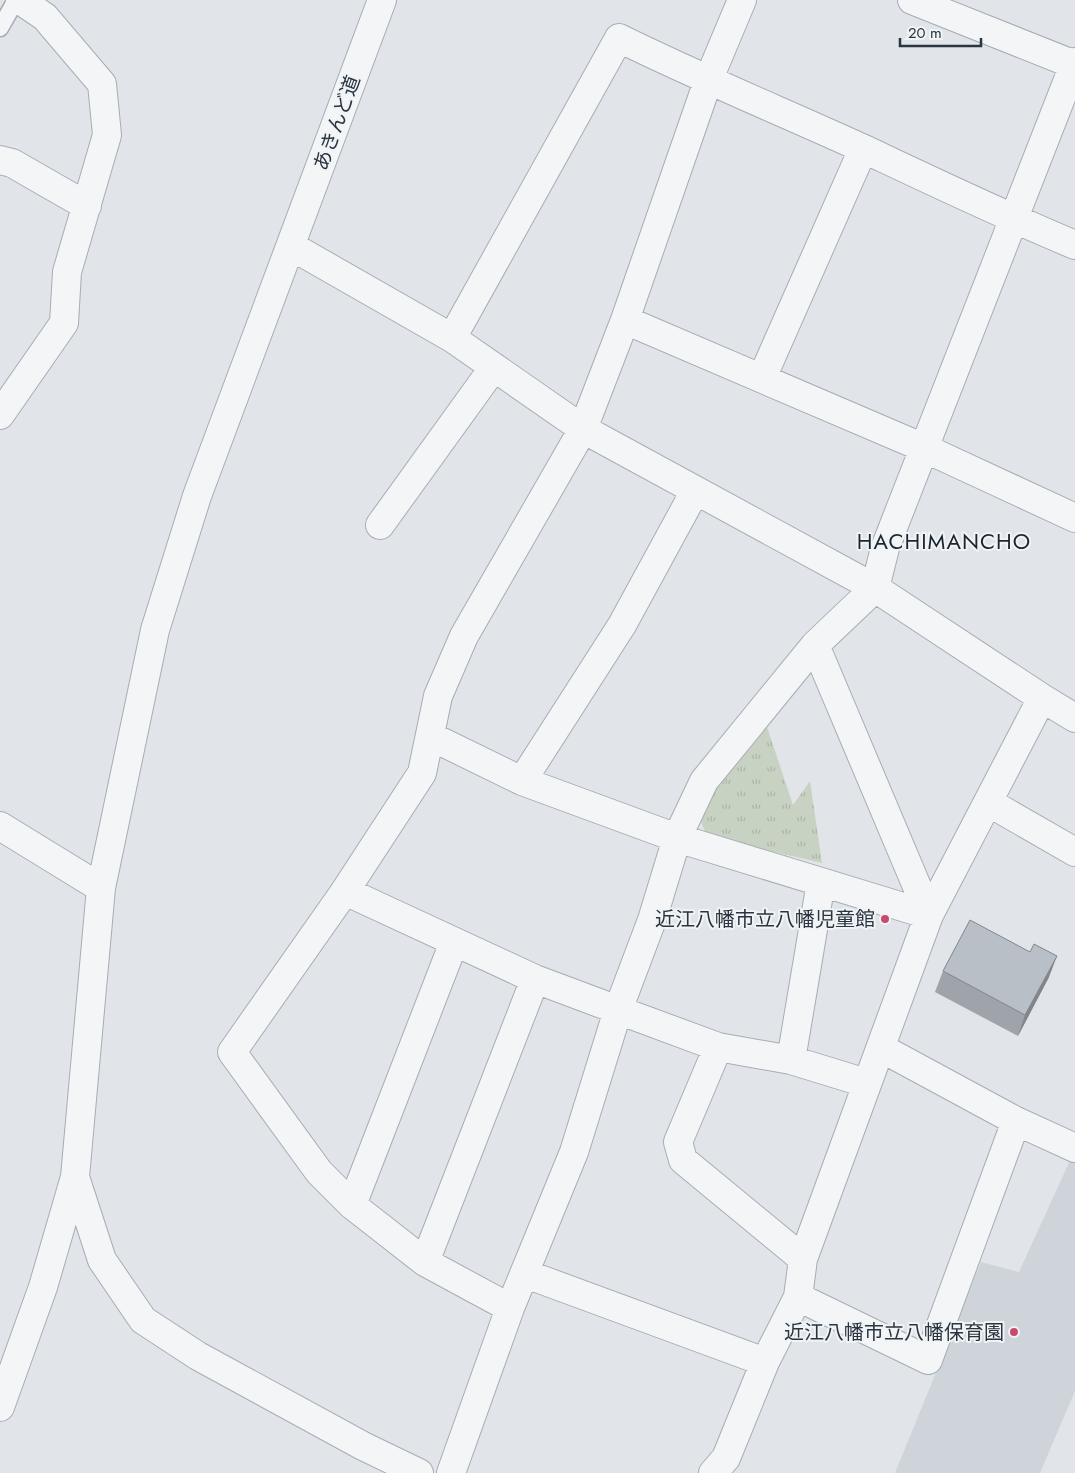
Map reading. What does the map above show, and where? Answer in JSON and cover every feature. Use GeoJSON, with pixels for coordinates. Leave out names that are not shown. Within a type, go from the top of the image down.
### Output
{"type":"FeatureCollection","features":[{"type":"Feature","properties":{"kind":"street"},"geometry":{"type":"LineString","coordinates":[[0,414],[64,323],[68,272],[107,135],[102,84],[45,17],[20,0]]}},
{"type":"Feature","properties":{"kind":"street","name":"あきんど道"},"geometry":{"type":"LineString","coordinates":[[75,1176],[101,888],[155,630],[197,496],[382,0]]}},
{"type":"Feature","properties":{"kind":"street"},"geometry":{"type":"LineString","coordinates":[[510,1308],[425,1262],[352,1205],[319,1172],[232,1052],[345,891],[422,773],[438,696],[464,636],[583,429],[625,320],[708,81],[742,0]]}},
{"type":"Feature","properties":{"kind":"street"},"geometry":{"type":"LineString","coordinates":[[451,1473],[510,1308],[526,1274],[574,1152],[618,1010],[652,920],[677,838],[704,781],[815,645],[875,588],[885,548],[1012,219],[1075,64],[912,0]]}},
{"type":"Feature","properties":{"kind":"street"},"geometry":{"type":"LineString","coordinates":[[452,338],[619,38],[708,81],[863,149],[1012,219],[1075,244]]}},
{"type":"Feature","properties":{"kind":"street"},"geometry":{"type":"LineString","coordinates":[[762,378],[863,149]]}},
{"type":"Feature","properties":{"kind":"street"},"geometry":{"type":"LineString","coordinates":[[0,160],[12,163],[87,206]]}},
{"type":"Feature","properties":{"kind":"street"},"geometry":{"type":"LineString","coordinates":[[291,246],[452,338],[583,429],[875,588],[1075,718]]}},
{"type":"Feature","properties":{"kind":"street"},"geometry":{"type":"LineString","coordinates":[[625,320],[924,448],[1075,518]]}},
{"type":"Feature","properties":{"kind":"street"},"geometry":{"type":"LineString","coordinates":[[380,525],[494,367]]}},
{"type":"Feature","properties":{"kind":"street"},"geometry":{"type":"LineString","coordinates":[[522,781],[622,625],[695,491]]}},
{"type":"Feature","properties":{"kind":"street"},"geometry":{"type":"LineString","coordinates":[[815,645],[928,915]]}},
{"type":"Feature","properties":{"kind":"street"},"geometry":{"type":"LineString","coordinates":[[713,1473],[726,1458],[765,1362],[798,1297],[803,1259],[928,915],[1042,698]]}},
{"type":"Feature","properties":{"kind":"street"},"geometry":{"type":"LineString","coordinates":[[430,736],[522,781],[677,838],[928,915]]}},
{"type":"Feature","properties":{"kind":"street"},"geometry":{"type":"LineString","coordinates":[[988,802],[1075,852]]}},
{"type":"Feature","properties":{"kind":"street"},"geometry":{"type":"LineString","coordinates":[[0,826],[101,888]]}},
{"type":"Feature","properties":{"kind":"street"},"geometry":{"type":"LineString","coordinates":[[791,1060],[821,882]]}},
{"type":"Feature","properties":{"kind":"street"},"geometry":{"type":"LineString","coordinates":[[345,891],[535,979],[718,1047],[791,1060],[866,1083]]}},
{"type":"Feature","properties":{"kind":"street"},"geometry":{"type":"LineString","coordinates":[[352,1205],[454,942]]}},
{"type":"Feature","properties":{"kind":"street"},"geometry":{"type":"LineString","coordinates":[[425,1262],[535,979]]}},
{"type":"Feature","properties":{"kind":"street"},"geometry":{"type":"LineString","coordinates":[[718,1047],[678,1142],[683,1160],[803,1259]]}},
{"type":"Feature","properties":{"kind":"street"},"geometry":{"type":"LineString","coordinates":[[881,1048],[1016,1121],[1075,1148]]}},
{"type":"Feature","properties":{"kind":"street"},"geometry":{"type":"LineString","coordinates":[[798,1297],[928,1360],[1016,1121]]}},
{"type":"Feature","properties":{"kind":"street"},"geometry":{"type":"LineString","coordinates":[[0,1407],[43,1287],[75,1176]]}},
{"type":"Feature","properties":{"kind":"street"},"geometry":{"type":"LineString","coordinates":[[75,1176],[102,1260],[143,1320],[198,1356],[354,1441],[419,1473]]}},
{"type":"Feature","properties":{"kind":"street"},"geometry":{"type":"LineString","coordinates":[[526,1274],[765,1362]]}},
{"type":"Feature","properties":{"kind":"lane"},"geometry":{"type":"LineString","coordinates":[[0,28],[16,0]]}},
{"type":"Feature","properties":{"kind":"shaded area","name":"近江八幡市立八幡保育園"},"geometry":{"type":"Polygon","coordinates":[[[1072,1156],[1075,1158],[1075,1391],[1040,1473],[895,1473],[981,1262],[1019,1272],[1072,1156]]]}},
{"type":"Feature","properties":{"kind":"green space"},"geometry":{"type":"Polygon","coordinates":[[[767,727],[793,805],[810,781],[822,863],[707,836],[697,813],[767,727]]]}},
{"type":"Feature","properties":{"kind":"building"},"geometry":{"type":"Polygon","coordinates":[[[970,920],[1030,952],[1034,944],[1057,956],[1025,1015],[943,971],[970,920]]]}},
{"type":"Feature","properties":{"kind":"place","name":"近江八幡市立八幡児童館"},"geometry":{"type":"Point","coordinates":[885,919]}},
{"type":"Feature","properties":{"kind":"place","name":"近江八幡市立八幡保育園"},"geometry":{"type":"Point","coordinates":[1014,1332]}},
{"type":"Feature","properties":{"kind":"district","name":"HACHIMANCHO"},"geometry":{"type":"Point","coordinates":[944,541]}}]}
